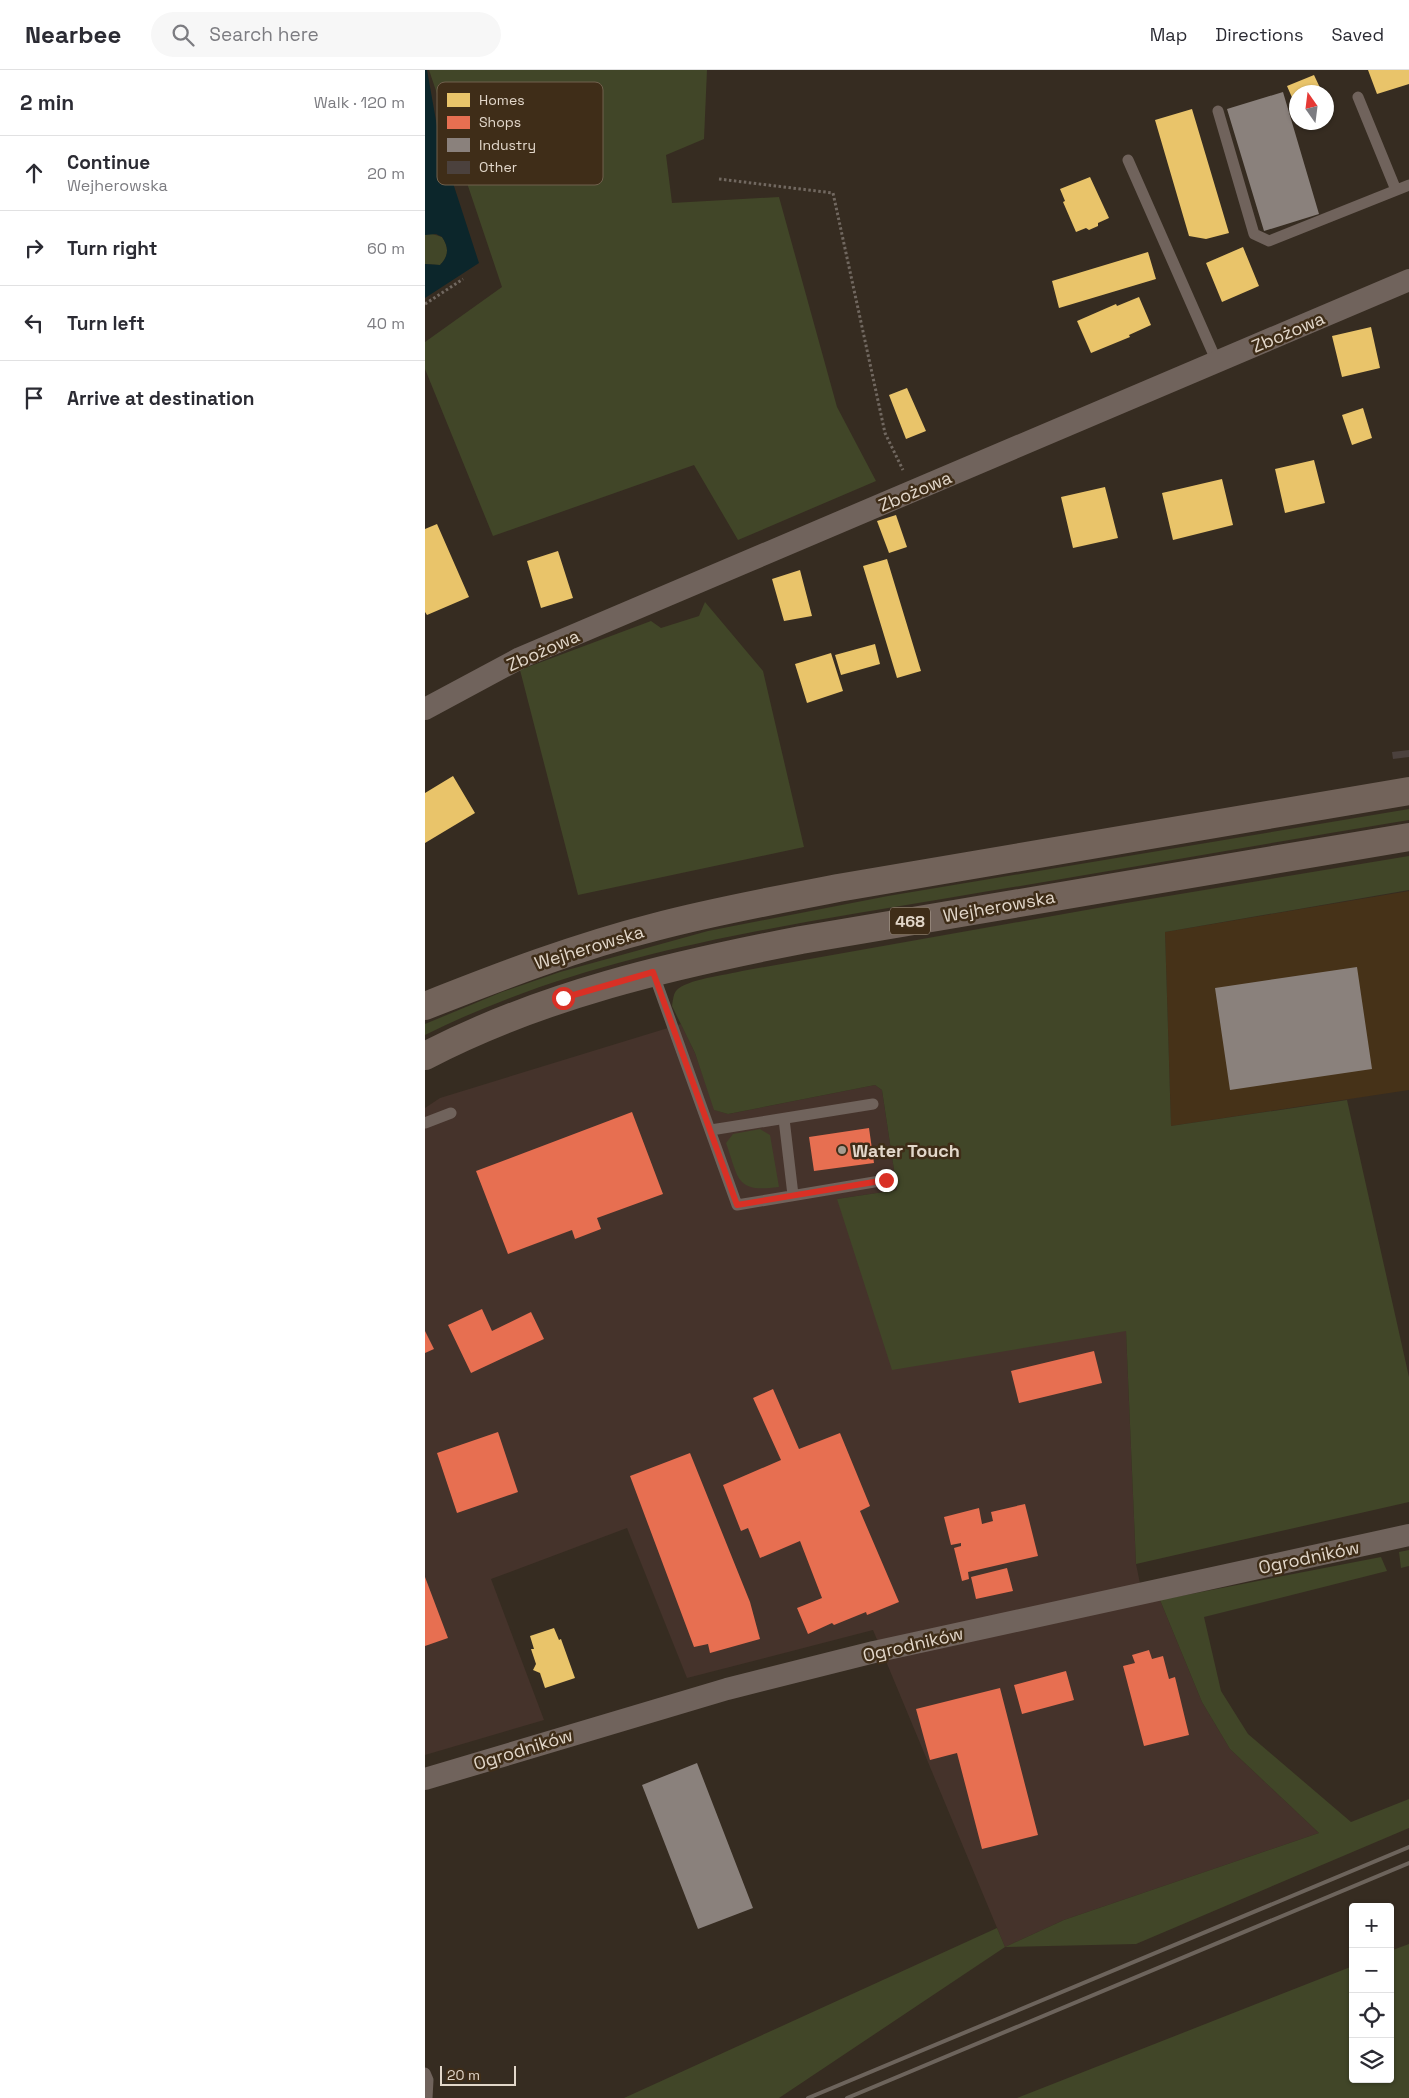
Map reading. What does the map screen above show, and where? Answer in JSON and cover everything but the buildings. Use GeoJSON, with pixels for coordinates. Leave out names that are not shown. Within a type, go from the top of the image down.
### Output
{"type":"FeatureCollection","features":[{"type":"Feature","properties":{"kind":"main road","name":"Wejherowska"},"geometry":{"type":"LineString","coordinates":[[425,1006],[515,970],[569,952],[655,927],[744,906],[1409,791]]}},
{"type":"Feature","properties":{"kind":"main road","name":"Wejherowska"},"geometry":{"type":"LineString","coordinates":[[425,1056],[454,1041],[563,998],[653,972],[729,954],[801,940],[1409,837]]}},
{"type":"Feature","properties":{"kind":"street","name":"Zbożowa"},"geometry":{"type":"LineString","coordinates":[[425,709],[519,658],[914,492],[1409,280]]}},
{"type":"Feature","properties":{"kind":"street","name":"Ogrodników"},"geometry":{"type":"LineString","coordinates":[[425,1779],[727,1689],[875,1652],[1409,1535]]}},
{"type":"Feature","properties":{"kind":"lane"},"geometry":{"type":"LineString","coordinates":[[1358,97],[1396,190]]}},
{"type":"Feature","properties":{"kind":"lane"},"geometry":{"type":"LineString","coordinates":[[1218,111],[1254,234],[1269,241],[1409,185]]}},
{"type":"Feature","properties":{"kind":"lane"},"geometry":{"type":"LineString","coordinates":[[1128,160],[1217,362]]}},
{"type":"Feature","properties":{"kind":"lane"},"geometry":{"type":"LineString","coordinates":[[653,972],[737,1205],[886,1180]]}},
{"type":"Feature","properties":{"kind":"lane"},"geometry":{"type":"LineString","coordinates":[[711,1130],[873,1104]]}},
{"type":"Feature","properties":{"kind":"lane"},"geometry":{"type":"LineString","coordinates":[[425,1123],[451,1113]]}},
{"type":"Feature","properties":{"kind":"lane"},"geometry":{"type":"LineString","coordinates":[[784,1119],[793,1195]]}},
{"type":"Feature","properties":{"kind":"lane"},"geometry":{"type":"LineString","coordinates":[[425,2072],[428,2080],[427,2098]]}},
{"type":"Feature","properties":{"kind":"path"},"geometry":{"type":"LineString","coordinates":[[719,179],[833,193],[885,434],[914,492]]}},
{"type":"Feature","properties":{"kind":"path"},"geometry":{"type":"LineString","coordinates":[[425,304],[463,280]]}},
{"type":"Feature","properties":{"kind":"shaded area"},"geometry":{"type":"Polygon","coordinates":[[[1409,891],[1409,1090],[1171,1126],[1165,932],[1409,891]]]}},
{"type":"Feature","properties":{"kind":"shaded area"},"geometry":{"type":"Polygon","coordinates":[[[681,1024],[695,1053],[715,1110],[728,1114],[875,1085],[882,1090],[897,1190],[837,1199],[1126,1331],[1136,1564],[1144,1603],[1160,1600],[1202,1702],[1230,1749],[1319,1833],[1064,1920],[1005,1947],[873,1630],[687,1678],[627,1528],[491,1579],[544,1720],[425,1755],[425,1108],[440,1098],[681,1024]]]}},
{"type":"Feature","properties":{"kind":"green space"},"geometry":{"type":"Polygon","coordinates":[[[429,70],[707,70],[704,139],[666,155],[672,203],[779,197],[837,407],[876,481],[738,540],[694,465],[493,536],[425,369],[425,342],[502,287],[468,185],[603,185],[603,82],[437,82],[437,94],[429,70]]]}},
{"type":"Feature","properties":{"kind":"green space"},"geometry":{"type":"Polygon","coordinates":[[[429,233],[442,237],[446,244],[446,255],[440,265],[425,264],[425,235],[429,233]]]}},
{"type":"Feature","properties":{"kind":"green space"},"geometry":{"type":"Polygon","coordinates":[[[705,602],[763,671],[804,847],[578,895],[520,670],[651,621],[661,628],[699,616],[705,602]]]}},
{"type":"Feature","properties":{"kind":"green space"},"geometry":{"type":"Polygon","coordinates":[[[1409,809],[1409,820],[819,920],[684,946],[617,963],[552,983],[487,1007],[425,1035],[425,1024],[502,992],[560,972],[708,931],[888,896],[1409,809]]]}},
{"type":"Feature","properties":{"kind":"green space"},"geometry":{"type":"Polygon","coordinates":[[[1409,856],[1409,890],[1165,932],[1171,1126],[1347,1100],[1409,1377],[1409,1502],[1136,1564],[1126,1331],[892,1370],[837,1199],[897,1190],[882,1090],[875,1085],[728,1114],[714,1110],[695,1053],[672,1006],[674,994],[688,983],[742,971],[1120,904],[1409,856]]]}},
{"type":"Feature","properties":{"kind":"green space"},"geometry":{"type":"Polygon","coordinates":[[[760,1129],[770,1135],[779,1187],[754,1188],[741,1181],[726,1143],[733,1134],[760,1129]]]}},
{"type":"Feature","properties":{"kind":"green space"},"geometry":{"type":"Polygon","coordinates":[[[1409,1550],[1409,1566],[1401,1568],[1399,1552],[1409,1550]]]}},
{"type":"Feature","properties":{"kind":"green space"},"geometry":{"type":"Polygon","coordinates":[[[1381,1557],[1387,1571],[1204,1617],[1221,1691],[1248,1734],[1351,1822],[1409,1799],[1409,1828],[1136,1944],[1005,1947],[1064,1920],[1319,1833],[1230,1749],[1202,1702],[1160,1600],[1381,1557]]]}},
{"type":"Feature","properties":{"kind":"green space"},"geometry":{"type":"Polygon","coordinates":[[[997,1928],[1005,1947],[779,2098],[624,2098],[997,1928]]]}},
{"type":"Feature","properties":{"kind":"green space"},"geometry":{"type":"Polygon","coordinates":[[[1409,1944],[1409,2098],[1017,2098],[1349,1968],[1349,2083],[1394,2083],[1394,1950],[1409,1944]]]}},
{"type":"Feature","properties":{"kind":"water"},"geometry":{"type":"Polygon","coordinates":[[[425,70],[427,70],[437,126],[437,185],[454,185],[479,263],[425,298],[425,264],[440,265],[447,251],[442,237],[436,234],[425,235],[425,70]]]}},
{"type":"Feature","properties":{"kind":"railway"},"geometry":{"type":"LineString","coordinates":[[808,2098],[1409,1847]]}},
{"type":"Feature","properties":{"kind":"railway"},"geometry":{"type":"LineString","coordinates":[[847,2098],[1409,1863]]}},
{"type":"Feature","properties":{"kind":"place","name":"Water Touch"},"geometry":{"type":"Point","coordinates":[842,1150]}},
{"type":"Feature","properties":{"kind":"route"},"geometry":{"type":"LineString","coordinates":[[563,998],[653,972],[737,1205],[886,1180]]}}]}
